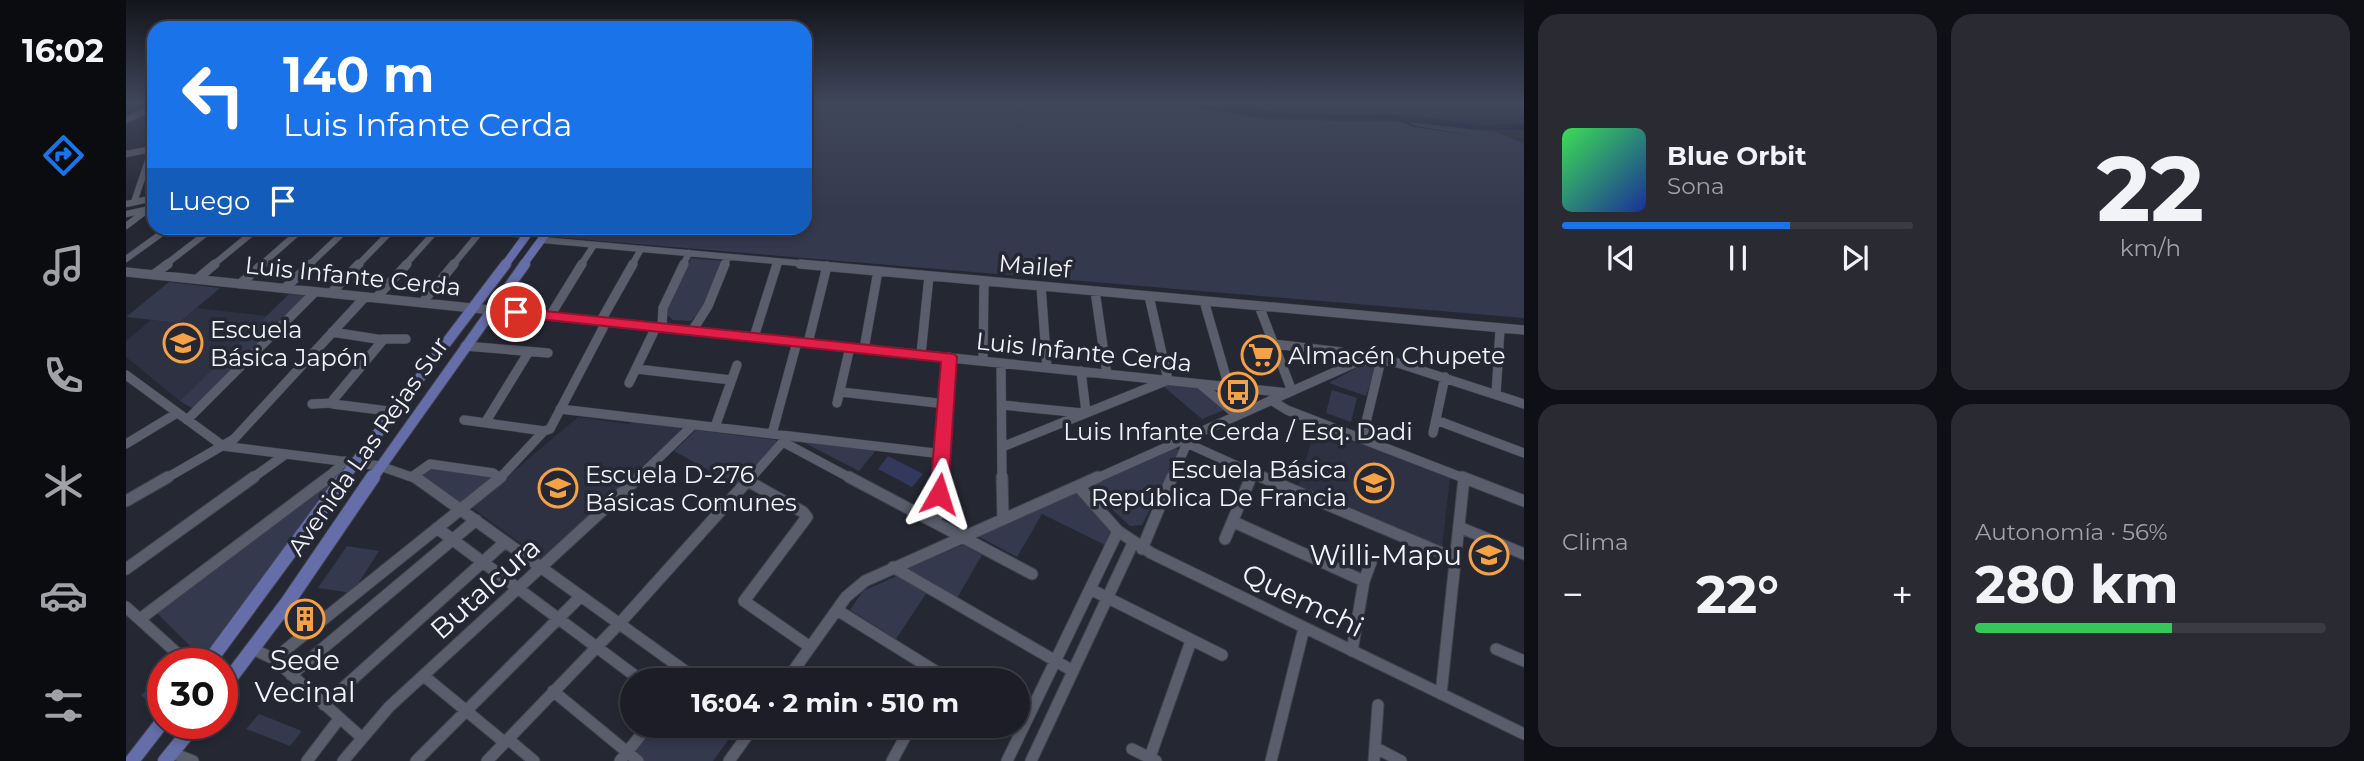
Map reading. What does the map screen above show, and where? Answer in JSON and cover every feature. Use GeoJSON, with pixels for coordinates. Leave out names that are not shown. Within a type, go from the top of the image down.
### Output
{"type":"FeatureCollection","features":[{"type":"Feature","properties":{"kind":"main road","name":"Avenida Las Rejas Sur"},"geometry":{"type":"LineString","coordinates":[[219,648],[351,462],[396,412],[526,235]]}},
{"type":"Feature","properties":{"kind":"main road","name":"Avenida Las Rejas Sur"},"geometry":{"type":"LineString","coordinates":[[238,668],[546,235]]}},
{"type":"Feature","properties":{"kind":"main road"},"geometry":{"type":"LineString","coordinates":[[132,761],[149,739]]}},
{"type":"Feature","properties":{"kind":"main road"},"geometry":{"type":"LineString","coordinates":[[169,757],[183,739]]}},
{"type":"Feature","properties":{"kind":"street"},"geometry":{"type":"LineString","coordinates":[[126,154],[147,149]]}},
{"type":"Feature","properties":{"kind":"street"},"geometry":{"type":"LineString","coordinates":[[130,203],[147,162]]}},
{"type":"Feature","properties":{"kind":"street"},"geometry":{"type":"LineString","coordinates":[[126,214],[147,210]]}},
{"type":"Feature","properties":{"kind":"street"},"geometry":{"type":"LineString","coordinates":[[126,226],[147,211]]}},
{"type":"Feature","properties":{"kind":"street"},"geometry":{"type":"LineString","coordinates":[[126,259],[159,235]]}},
{"type":"Feature","properties":{"kind":"street"},"geometry":{"type":"LineString","coordinates":[[153,275],[204,235]]}},
{"type":"Feature","properties":{"kind":"street"},"geometry":{"type":"LineString","coordinates":[[197,279],[250,235]]}},
{"type":"Feature","properties":{"kind":"street"},"geometry":{"type":"LineString","coordinates":[[240,284],[295,235]]}},
{"type":"Feature","properties":{"kind":"street"},"geometry":{"type":"LineString","coordinates":[[285,288],[341,235]]}},
{"type":"Feature","properties":{"kind":"street"},"geometry":{"type":"LineString","coordinates":[[331,293],[387,235]]}},
{"type":"Feature","properties":{"kind":"street"},"geometry":{"type":"LineString","coordinates":[[376,298],[432,235]]}},
{"type":"Feature","properties":{"kind":"street"},"geometry":{"type":"LineString","coordinates":[[422,303],[478,235]]}},
{"type":"Feature","properties":{"kind":"street","name":"Mailef"},"geometry":{"type":"LineString","coordinates":[[543,240],[1524,330]]}},
{"type":"Feature","properties":{"kind":"street"},"geometry":{"type":"LineString","coordinates":[[550,316],[594,245]]}},
{"type":"Feature","properties":{"kind":"street"},"geometry":{"type":"LineString","coordinates":[[464,420],[544,431],[550,429],[603,328],[603,317],[640,249]]}},
{"type":"Feature","properties":{"kind":"street"},"geometry":{"type":"LineString","coordinates":[[629,383],[659,327],[663,308],[689,253]]}},
{"type":"Feature","properties":{"kind":"street"},"geometry":{"type":"LineString","coordinates":[[692,331],[708,306],[728,257]]}},
{"type":"Feature","properties":{"kind":"street"},"geometry":{"type":"LineString","coordinates":[[754,337],[778,262]]}},
{"type":"Feature","properties":{"kind":"street"},"geometry":{"type":"LineString","coordinates":[[808,343],[827,266]]}},
{"type":"Feature","properties":{"kind":"street"},"geometry":{"type":"LineString","coordinates":[[864,349],[878,271]]}},
{"type":"Feature","properties":{"kind":"street","name":"Luis Infante Cerda"},"geometry":{"type":"LineString","coordinates":[[126,272],[1290,392],[1357,362],[1381,360],[1445,377],[1524,404]]}},
{"type":"Feature","properties":{"kind":"street"},"geometry":{"type":"LineString","coordinates":[[921,354],[929,276]]}},
{"type":"Feature","properties":{"kind":"street"},"geometry":{"type":"LineString","coordinates":[[983,361],[984,281]]}},
{"type":"Feature","properties":{"kind":"street"},"geometry":{"type":"LineString","coordinates":[[1041,286],[1047,368]]}},
{"type":"Feature","properties":{"kind":"street"},"geometry":{"type":"LineString","coordinates":[[1095,291],[1107,374]]}},
{"type":"Feature","properties":{"kind":"street"},"geometry":{"type":"LineString","coordinates":[[187,420],[315,292]]}},
{"type":"Feature","properties":{"kind":"street"},"geometry":{"type":"LineString","coordinates":[[1002,447],[1167,380],[1149,296]]}},
{"type":"Feature","properties":{"kind":"street"},"geometry":{"type":"LineString","coordinates":[[126,501],[234,439],[365,297]]}},
{"type":"Feature","properties":{"kind":"street"},"geometry":{"type":"LineString","coordinates":[[1204,301],[1229,387]]}},
{"type":"Feature","properties":{"kind":"street"},"geometry":{"type":"LineString","coordinates":[[795,668],[855,588],[1003,518],[1183,442],[1290,392],[1259,306]]}},
{"type":"Feature","properties":{"kind":"street"},"geometry":{"type":"LineString","coordinates":[[1496,395],[1500,329]]}},
{"type":"Feature","properties":{"kind":"street"},"geometry":{"type":"LineString","coordinates":[[332,332],[383,339],[406,338]]}},
{"type":"Feature","properties":{"kind":"street"},"geometry":{"type":"LineString","coordinates":[[332,403],[383,339]]}},
{"type":"Feature","properties":{"kind":"street"},"geometry":{"type":"LineString","coordinates":[[772,434],[797,342]]}},
{"type":"Feature","properties":{"kind":"street"},"geometry":{"type":"LineString","coordinates":[[1274,344],[1340,352],[1357,362]]}},
{"type":"Feature","properties":{"kind":"street"},"geometry":{"type":"LineString","coordinates":[[465,346],[548,353]]}},
{"type":"Feature","properties":{"kind":"street"},"geometry":{"type":"LineString","coordinates":[[837,403],[849,347]]}},
{"type":"Feature","properties":{"kind":"street"},"geometry":{"type":"LineString","coordinates":[[485,423],[528,353]]}},
{"type":"Feature","properties":{"kind":"street"},"geometry":{"type":"LineString","coordinates":[[936,523],[949,357]]}},
{"type":"Feature","properties":{"kind":"street"},"geometry":{"type":"LineString","coordinates":[[1362,439],[1381,360]]}},
{"type":"Feature","properties":{"kind":"street"},"geometry":{"type":"LineString","coordinates":[[1002,363],[1003,518]]}},
{"type":"Feature","properties":{"kind":"street"},"geometry":{"type":"LineString","coordinates":[[715,428],[737,365]]}},
{"type":"Feature","properties":{"kind":"street"},"geometry":{"type":"LineString","coordinates":[[637,369],[731,380]]}},
{"type":"Feature","properties":{"kind":"street"},"geometry":{"type":"LineString","coordinates":[[1081,371],[1084,413]]}},
{"type":"Feature","properties":{"kind":"street"},"geometry":{"type":"LineString","coordinates":[[1433,433],[1445,377]]}},
{"type":"Feature","properties":{"kind":"street"},"geometry":{"type":"LineString","coordinates":[[128,379],[223,446],[380,466],[413,475],[678,668]]}},
{"type":"Feature","properties":{"kind":"street"},"geometry":{"type":"LineString","coordinates":[[1200,383],[1237,415]]}},
{"type":"Feature","properties":{"kind":"street"},"geometry":{"type":"LineString","coordinates":[[841,392],[946,404]]}},
{"type":"Feature","properties":{"kind":"street"},"geometry":{"type":"LineString","coordinates":[[1271,400],[1287,410],[1524,500]]}},
{"type":"Feature","properties":{"kind":"street"},"geometry":{"type":"LineString","coordinates":[[312,404],[332,403],[396,412]]}},
{"type":"Feature","properties":{"kind":"street"},"geometry":{"type":"LineString","coordinates":[[1002,405],[1084,413]]}},
{"type":"Feature","properties":{"kind":"street"},"geometry":{"type":"LineString","coordinates":[[560,410],[772,434],[1032,574]]}},
{"type":"Feature","properties":{"kind":"street"},"geometry":{"type":"LineString","coordinates":[[126,444],[177,413]]}},
{"type":"Feature","properties":{"kind":"street"},"geometry":{"type":"LineString","coordinates":[[1436,421],[1524,453]]}},
{"type":"Feature","properties":{"kind":"street","name":"Butalcura"},"geometry":{"type":"LineString","coordinates":[[343,761],[361,737],[424,676],[543,569],[693,425]]}},
{"type":"Feature","properties":{"kind":"street"},"geometry":{"type":"LineString","coordinates":[[274,659],[500,478],[544,431]]}},
{"type":"Feature","properties":{"kind":"street"},"geometry":{"type":"LineString","coordinates":[[785,439],[943,454]]}},
{"type":"Feature","properties":{"kind":"street"},"geometry":{"type":"LineString","coordinates":[[487,761],[620,624],[785,439]]}},
{"type":"Feature","properties":{"kind":"street"},"geometry":{"type":"LineString","coordinates":[[1183,442],[1456,559]]}},
{"type":"Feature","properties":{"kind":"street"},"geometry":{"type":"LineString","coordinates":[[1031,761],[1107,597],[1138,546],[1183,442]]}},
{"type":"Feature","properties":{"kind":"street"},"geometry":{"type":"LineString","coordinates":[[126,569],[286,454]]}},
{"type":"Feature","properties":{"kind":"street"},"geometry":{"type":"LineString","coordinates":[[140,619],[351,462]]}},
{"type":"Feature","properties":{"kind":"street"},"geometry":{"type":"LineString","coordinates":[[413,475],[430,464],[493,473],[500,478]]}},
{"type":"Feature","properties":{"kind":"street"},"geometry":{"type":"LineString","coordinates":[[1225,539],[1252,473]]}},
{"type":"Feature","properties":{"kind":"street"},"geometry":{"type":"LineString","coordinates":[[1441,694],[1464,478]]}},
{"type":"Feature","properties":{"kind":"street"},"geometry":{"type":"LineString","coordinates":[[748,481],[803,512],[807,517],[744,601],[810,647]]}},
{"type":"Feature","properties":{"kind":"street","name":"Quemchi"},"geometry":{"type":"LineString","coordinates":[[1077,486],[1118,531],[1138,546],[1524,734]]}},
{"type":"Feature","properties":{"kind":"street"},"geometry":{"type":"LineString","coordinates":[[291,675],[476,520]]}},
{"type":"Feature","properties":{"kind":"street"},"geometry":{"type":"LineString","coordinates":[[1234,522],[1364,581]]}},
{"type":"Feature","properties":{"kind":"street"},"geometry":{"type":"LineString","coordinates":[[1459,527],[1524,554]]}},
{"type":"Feature","properties":{"kind":"street"},"geometry":{"type":"LineString","coordinates":[[437,528],[625,668]]}},
{"type":"Feature","properties":{"kind":"street"},"geometry":{"type":"LineString","coordinates":[[1007,761],[1118,531]]}},
{"type":"Feature","properties":{"kind":"street"},"geometry":{"type":"LineString","coordinates":[[324,705],[505,541]]}},
{"type":"Feature","properties":{"kind":"street"},"geometry":{"type":"LineString","coordinates":[[1352,651],[1364,581],[1370,562]]}},
{"type":"Feature","properties":{"kind":"street"},"geometry":{"type":"LineString","coordinates":[[893,568],[1073,671]]}},
{"type":"Feature","properties":{"kind":"street"},"geometry":{"type":"LineString","coordinates":[[1090,589],[1222,654]]}},
{"type":"Feature","properties":{"kind":"street"},"geometry":{"type":"LineString","coordinates":[[416,761],[581,596]]}},
{"type":"Feature","properties":{"kind":"street"},"geometry":{"type":"LineString","coordinates":[[126,607],[172,648]]}},
{"type":"Feature","properties":{"kind":"street"},"geometry":{"type":"LineString","coordinates":[[837,610],[924,668]]}},
{"type":"Feature","properties":{"kind":"street"},"geometry":{"type":"LineString","coordinates":[[1271,761],[1304,628]]}},
{"type":"Feature","properties":{"kind":"street"},"geometry":{"type":"LineString","coordinates":[[1132,749],[1153,759],[1191,641]]}},
{"type":"Feature","properties":{"kind":"street"},"geometry":{"type":"LineString","coordinates":[[253,649],[274,659],[361,737]]}},
{"type":"Feature","properties":{"kind":"street"},"geometry":{"type":"LineString","coordinates":[[1496,649],[1524,662]]}},
{"type":"Feature","properties":{"kind":"street"},"geometry":{"type":"LineString","coordinates":[[424,676],[465,712],[534,761]]}},
{"type":"Feature","properties":{"kind":"street"},"geometry":{"type":"LineString","coordinates":[[553,691],[624,757],[638,761]]}},
{"type":"Feature","properties":{"kind":"street"},"geometry":{"type":"LineString","coordinates":[[1378,705],[1375,755],[1401,761]]}},
{"type":"Feature","properties":{"kind":"street"},"geometry":{"type":"LineString","coordinates":[[307,761],[339,719]]}},
{"type":"Feature","properties":{"kind":"street"},"geometry":{"type":"LineString","coordinates":[[624,757],[639,738]]}},
{"type":"Feature","properties":{"kind":"street"},"geometry":{"type":"LineString","coordinates":[[729,761],[745,738]]}},
{"type":"Feature","properties":{"kind":"street"},"geometry":{"type":"LineString","coordinates":[[892,761],[904,738]]}},
{"type":"Feature","properties":{"kind":"street"},"geometry":{"type":"LineString","coordinates":[[169,757],[193,761]]}},
{"type":"Feature","properties":{"kind":"shaded area"},"geometry":{"type":"Polygon","coordinates":[[[812,139],[1512,139],[1524,144],[1524,318],[553,237],[812,235],[812,139]]]}},
{"type":"Feature","properties":{"kind":"shaded area"},"geometry":{"type":"Polygon","coordinates":[[[691,258],[723,261],[703,307],[691,321],[673,320],[666,314],[691,258]]]}},
{"type":"Feature","properties":{"kind":"shaded area"},"geometry":{"type":"Polygon","coordinates":[[[169,282],[220,288],[179,323],[126,317],[169,282]]]}},
{"type":"Feature","properties":{"kind":"shaded area"},"geometry":{"type":"Polygon","coordinates":[[[289,294],[310,296],[195,410],[180,401],[289,294]]]}},
{"type":"Feature","properties":{"kind":"shaded area"},"geometry":{"type":"Polygon","coordinates":[[[197,308],[267,316],[180,401],[126,357],[126,341],[151,320],[179,323],[197,308]]]}},
{"type":"Feature","properties":{"kind":"shaded area"},"geometry":{"type":"Polygon","coordinates":[[[1377,364],[1366,396],[1329,383],[1358,367],[1377,364]]]}},
{"type":"Feature","properties":{"kind":"shaded area"},"geometry":{"type":"Polygon","coordinates":[[[1163,386],[1201,386],[1227,409],[1202,419],[1163,386]]]}},
{"type":"Feature","properties":{"kind":"shaded area"},"geometry":{"type":"Polygon","coordinates":[[[1332,390],[1357,398],[1351,422],[1326,413],[1332,390]]]}},
{"type":"Feature","properties":{"kind":"shaded area","name":"Escuela D-276 Básicas Comunes"},"geometry":{"type":"Polygon","coordinates":[[[578,417],[629,424],[636,421],[679,426],[681,432],[545,561],[471,507],[578,417]]]}},
{"type":"Feature","properties":{"kind":"shaded area","name":"Escuela Básica República De Francia"},"geometry":{"type":"Polygon","coordinates":[[[1316,424],[1444,473],[1450,478],[1442,547],[1298,488],[1316,424]]]}},
{"type":"Feature","properties":{"kind":"shaded area"},"geometry":{"type":"Polygon","coordinates":[[[696,430],[776,440],[777,444],[737,486],[674,451],[696,430]]]}},
{"type":"Feature","properties":{"kind":"shaded area"},"geometry":{"type":"Polygon","coordinates":[[[799,440],[877,449],[859,471],[799,440]]]}},
{"type":"Feature","properties":{"kind":"shaded area"},"geometry":{"type":"Polygon","coordinates":[[[1176,448],[1180,451],[1142,525],[1130,526],[1088,487],[1176,448]]]}},
{"type":"Feature","properties":{"kind":"shaded area"},"geometry":{"type":"Polygon","coordinates":[[[431,466],[494,476],[460,502],[420,473],[431,466]]]}},
{"type":"Feature","properties":{"kind":"shaded area"},"geometry":{"type":"Polygon","coordinates":[[[338,476],[209,648],[192,648],[155,611],[338,476]]]}},
{"type":"Feature","properties":{"kind":"shaded area"},"geometry":{"type":"Polygon","coordinates":[[[1077,492],[1111,532],[1105,545],[1042,514],[1017,557],[976,535],[1077,492]]]}},
{"type":"Feature","properties":{"kind":"shaded area"},"geometry":{"type":"Polygon","coordinates":[[[963,545],[982,555],[957,598],[907,569],[963,545]]]}},
{"type":"Feature","properties":{"kind":"shaded area"},"geometry":{"type":"Polygon","coordinates":[[[347,546],[379,551],[352,593],[318,588],[347,546]]]}},
{"type":"Feature","properties":{"kind":"shaded area"},"geometry":{"type":"Polygon","coordinates":[[[899,575],[927,592],[896,639],[850,610],[863,591],[899,575]]]}},
{"type":"Feature","properties":{"kind":"shaded area"},"geometry":{"type":"Polygon","coordinates":[[[259,714],[302,731],[290,746],[246,729],[259,714]]]}},
{"type":"Feature","properties":{"kind":"shaded area"},"geometry":{"type":"Polygon","coordinates":[[[646,738],[729,738],[713,761],[627,761],[646,738]]]}},
{"type":"Feature","properties":{"kind":"building"},"geometry":{"type":"Polygon","coordinates":[[[888,456],[923,474],[912,487],[878,469],[888,456]]]}},
{"type":"Feature","properties":{"kind":"building","name":"Sede Vecinal"},"geometry":{"type":"Polygon","coordinates":[[[310,606],[318,613],[298,629],[290,623],[310,606]]]}},
{"type":"Feature","properties":{"kind":"building"},"geometry":{"type":"Polygon","coordinates":[[[147,690],[147,701],[141,695],[147,690]]]}},
{"type":"Feature","properties":{"kind":"place","name":"Escuela Básica Japón"},"geometry":{"type":"Point","coordinates":[183,343]}},
{"type":"Feature","properties":{"kind":"place","name":"Almacén Chupete"},"geometry":{"type":"Point","coordinates":[1261,355]}},
{"type":"Feature","properties":{"kind":"place","name":"Luis Infante Cerda / Esq. Dadi"},"geometry":{"type":"Point","coordinates":[1238,392]}},
{"type":"Feature","properties":{"kind":"place","name":"Escuela Básica República De Francia"},"geometry":{"type":"Point","coordinates":[1374,483]}},
{"type":"Feature","properties":{"kind":"place","name":"Escuela D-276 Básicas Comunes"},"geometry":{"type":"Point","coordinates":[558,488]}},
{"type":"Feature","properties":{"kind":"place","name":"Willi-Mapu"},"geometry":{"type":"Point","coordinates":[1489,555]}},
{"type":"Feature","properties":{"kind":"place","name":"Sede Vecinal"},"geometry":{"type":"Point","coordinates":[305,619]}},
{"type":"Feature","properties":{"kind":"route"},"geometry":{"type":"LineString","coordinates":[[516,312],[949,357],[939,494]]}}]}
